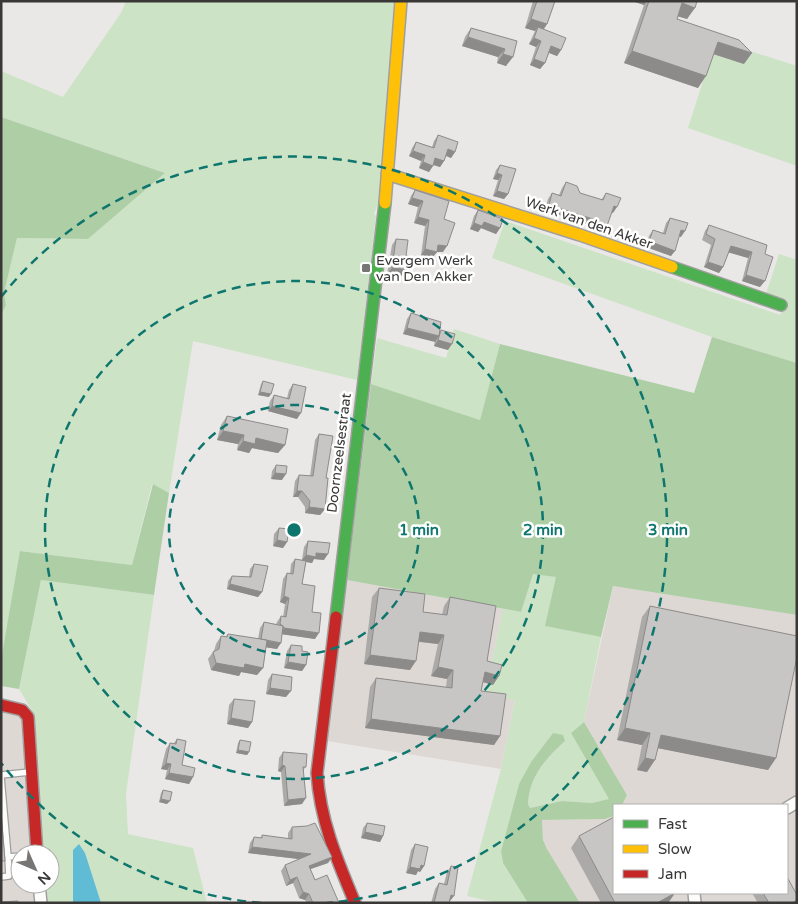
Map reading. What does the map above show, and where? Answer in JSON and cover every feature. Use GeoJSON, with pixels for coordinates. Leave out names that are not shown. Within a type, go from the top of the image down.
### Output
{"type":"FeatureCollection","features":[{"type":"Feature","properties":{"kind":"main road","name":"Doornzeelsestraat"},"geometry":{"type":"LineString","coordinates":[[355,903],[324,822],[317,790],[317,773],[387,174],[401,1]]}},
{"type":"Feature","properties":{"kind":"main road","name":"Werk van den Akker"},"geometry":{"type":"LineString","coordinates":[[387,174],[399,176],[562,229],[780,305]]}},
{"type":"Feature","properties":{"kind":"main road"},"geometry":{"type":"LineString","coordinates":[[1,705],[22,710],[28,717],[37,844]]}},
{"type":"Feature","properties":{"kind":"lane"},"geometry":{"type":"LineString","coordinates":[[1,876],[9,876],[1,776],[32,772]]}},
{"type":"Feature","properties":{"kind":"shaded area"},"geometry":{"type":"Polygon","coordinates":[[[347,580],[503,609],[485,695],[515,699],[501,769],[327,741],[347,580]]]}},
{"type":"Feature","properties":{"kind":"shaded area"},"geometry":{"type":"Polygon","coordinates":[[[613,586],[797,615],[797,903],[580,903],[547,849],[543,840],[542,820],[605,819],[613,816],[613,894],[788,894],[788,804],[622,804],[627,795],[584,722],[613,586]]]}},
{"type":"Feature","properties":{"kind":"shaded area"},"geometry":{"type":"Polygon","coordinates":[[[1,697],[34,714],[43,844],[10,844],[10,894],[47,894],[48,903],[1,903],[1,697]]]}},
{"type":"Feature","properties":{"kind":"green space"},"geometry":{"type":"Polygon","coordinates":[[[126,1],[394,1],[378,203],[374,214],[376,216],[357,380],[193,341],[169,493],[152,484],[132,565],[21,551],[1,660],[1,315],[6,305],[4,293],[17,238],[88,239],[165,173],[1,117],[1,71],[63,97],[121,13],[126,1]]]}},
{"type":"Feature","properties":{"kind":"green space"},"geometry":{"type":"Polygon","coordinates":[[[716,40],[797,66],[797,166],[688,128],[716,40]]]}},
{"type":"Feature","properties":{"kind":"green space"},"geometry":{"type":"Polygon","coordinates":[[[1,117],[165,173],[88,239],[17,238],[4,293],[6,305],[1,315],[1,117]]]}},
{"type":"Feature","properties":{"kind":"green space"},"geometry":{"type":"Polygon","coordinates":[[[505,221],[780,315],[787,300],[766,294],[779,254],[797,260],[797,363],[712,337],[492,258],[505,221]]]}},
{"type":"Feature","properties":{"kind":"green space"},"geometry":{"type":"Polygon","coordinates":[[[454,329],[500,344],[480,420],[371,384],[377,338],[446,358],[454,329]]]}},
{"type":"Feature","properties":{"kind":"green space"},"geometry":{"type":"Polygon","coordinates":[[[712,337],[797,363],[797,615],[613,586],[601,637],[545,626],[556,577],[533,574],[521,612],[347,580],[371,384],[480,420],[500,344],[694,393],[712,337]]]}},
{"type":"Feature","properties":{"kind":"green space"},"geometry":{"type":"Polygon","coordinates":[[[153,484],[169,493],[154,595],[41,580],[19,689],[1,686],[1,660],[20,551],[132,565],[153,484]]]}},
{"type":"Feature","properties":{"kind":"green space"},"geometry":{"type":"Polygon","coordinates":[[[533,573],[557,577],[546,626],[601,637],[584,722],[571,733],[610,799],[592,803],[562,801],[530,808],[528,804],[529,794],[535,777],[545,761],[565,741],[553,733],[531,762],[519,784],[501,851],[503,863],[528,903],[498,903],[467,896],[501,769],[515,700],[485,695],[503,609],[521,612],[533,573]]]}},
{"type":"Feature","properties":{"kind":"green space"},"geometry":{"type":"Polygon","coordinates":[[[41,580],[154,595],[126,794],[128,834],[193,848],[207,903],[48,903],[47,894],[60,894],[60,844],[43,844],[34,714],[19,689],[41,580]]]}},
{"type":"Feature","properties":{"kind":"green space"},"geometry":{"type":"Polygon","coordinates":[[[584,722],[627,795],[622,804],[613,804],[613,816],[605,819],[542,820],[543,840],[547,849],[580,903],[528,903],[503,863],[501,851],[519,784],[531,762],[553,733],[563,735],[565,741],[545,761],[535,777],[529,794],[528,804],[530,808],[562,801],[592,803],[609,799],[571,733],[584,722]]]}},
{"type":"Feature","properties":{"kind":"water"},"geometry":{"type":"Polygon","coordinates":[[[79,844],[85,853],[101,903],[73,903],[73,850],[79,844]]]}},
{"type":"Feature","properties":{"kind":"building"},"geometry":{"type":"Polygon","coordinates":[[[537,1],[555,1],[547,24],[531,19],[537,1]]]}},
{"type":"Feature","properties":{"kind":"building"},"geometry":{"type":"Polygon","coordinates":[[[649,1],[697,1],[695,8],[682,3],[677,19],[739,40],[752,53],[718,42],[706,76],[632,51],[649,1]]]}},
{"type":"Feature","properties":{"kind":"building"},"geometry":{"type":"Polygon","coordinates":[[[538,27],[566,38],[561,50],[551,46],[545,63],[534,59],[541,41],[534,38],[538,27]]]}},
{"type":"Feature","properties":{"kind":"building"},"geometry":{"type":"Polygon","coordinates":[[[471,28],[517,41],[513,57],[503,54],[505,49],[468,37],[471,28]]]}},
{"type":"Feature","properties":{"kind":"building"},"geometry":{"type":"Polygon","coordinates":[[[438,135],[458,142],[455,152],[448,149],[444,161],[435,158],[433,166],[423,162],[425,155],[413,151],[416,142],[434,148],[438,135]]]}},
{"type":"Feature","properties":{"kind":"building"},"geometry":{"type":"Polygon","coordinates":[[[500,165],[516,169],[508,194],[497,191],[502,175],[497,173],[500,165]]]}},
{"type":"Feature","properties":{"kind":"building"},"geometry":{"type":"Polygon","coordinates":[[[566,182],[577,186],[580,193],[603,200],[606,193],[621,198],[617,207],[614,206],[607,226],[598,223],[599,221],[549,205],[552,193],[561,196],[566,182]]]}},
{"type":"Feature","properties":{"kind":"building"},"geometry":{"type":"Polygon","coordinates":[[[415,190],[449,201],[444,219],[455,223],[447,246],[438,245],[437,252],[425,249],[429,220],[418,217],[423,201],[412,198],[415,190]]]}},
{"type":"Feature","properties":{"kind":"building"},"geometry":{"type":"Polygon","coordinates":[[[478,210],[503,219],[500,228],[484,222],[482,226],[474,223],[478,210]]]}},
{"type":"Feature","properties":{"kind":"building"},"geometry":{"type":"Polygon","coordinates":[[[670,218],[688,223],[685,231],[681,230],[675,251],[649,241],[653,230],[665,234],[670,218]]]}},
{"type":"Feature","properties":{"kind":"building"},"geometry":{"type":"Polygon","coordinates":[[[709,225],[767,245],[765,254],[773,257],[765,281],[746,275],[752,252],[731,246],[723,267],[708,262],[715,239],[706,234],[709,225]]]}},
{"type":"Feature","properties":{"kind":"building"},"geometry":{"type":"Polygon","coordinates":[[[396,239],[408,240],[406,256],[413,257],[411,270],[392,268],[396,239]]]}},
{"type":"Feature","properties":{"kind":"building"},"geometry":{"type":"Polygon","coordinates":[[[411,313],[441,322],[439,336],[407,328],[411,313]]]}},
{"type":"Feature","properties":{"kind":"building"},"geometry":{"type":"Polygon","coordinates":[[[441,330],[455,334],[452,344],[438,340],[441,330]]]}},
{"type":"Feature","properties":{"kind":"building"},"geometry":{"type":"Polygon","coordinates":[[[263,381],[274,384],[271,394],[260,392],[263,381]]]}},
{"type":"Feature","properties":{"kind":"building"},"geometry":{"type":"Polygon","coordinates":[[[293,384],[306,387],[301,413],[272,406],[274,395],[289,399],[293,384]]]}},
{"type":"Feature","properties":{"kind":"building"},"geometry":{"type":"Polygon","coordinates":[[[227,416],[288,429],[285,445],[256,438],[255,444],[243,441],[244,435],[223,431],[227,416]]]}},
{"type":"Feature","properties":{"kind":"building"},"geometry":{"type":"Polygon","coordinates":[[[319,434],[333,436],[326,478],[328,478],[325,509],[309,507],[310,501],[302,491],[297,491],[299,475],[313,476],[319,434]]]}},
{"type":"Feature","properties":{"kind":"building"},"geometry":{"type":"Polygon","coordinates":[[[276,465],[287,466],[286,474],[275,473],[276,465]]]}},
{"type":"Feature","properties":{"kind":"building"},"geometry":{"type":"Polygon","coordinates":[[[279,528],[289,529],[287,542],[277,540],[279,528]]]}},
{"type":"Feature","properties":{"kind":"building"},"geometry":{"type":"Polygon","coordinates":[[[308,541],[330,543],[328,554],[316,553],[316,557],[306,555],[308,541]]]}},
{"type":"Feature","properties":{"kind":"building"},"geometry":{"type":"Polygon","coordinates":[[[295,559],[306,561],[302,584],[315,586],[312,612],[321,613],[319,633],[284,628],[280,624],[281,616],[286,617],[289,598],[284,596],[287,573],[293,574],[295,559]]]}},
{"type":"Feature","properties":{"kind":"building"},"geometry":{"type":"Polygon","coordinates":[[[254,564],[268,566],[262,592],[230,584],[232,576],[251,577],[254,564]]]}},
{"type":"Feature","properties":{"kind":"building"},"geometry":{"type":"Polygon","coordinates":[[[379,588],[425,594],[423,612],[447,615],[450,597],[496,606],[487,661],[502,665],[499,676],[485,672],[481,691],[506,694],[500,736],[371,719],[376,678],[452,688],[453,670],[438,667],[444,635],[420,632],[416,661],[370,655],[379,588]]]}},
{"type":"Feature","properties":{"kind":"building"},"geometry":{"type":"Polygon","coordinates":[[[650,606],[797,636],[797,657],[776,758],[661,735],[655,760],[645,758],[650,733],[625,728],[650,606]]]}},
{"type":"Feature","properties":{"kind":"building"},"geometry":{"type":"Polygon","coordinates":[[[264,622],[283,626],[281,643],[261,639],[264,622]]]}},
{"type":"Feature","properties":{"kind":"building"},"geometry":{"type":"Polygon","coordinates":[[[228,634],[267,640],[263,668],[245,664],[244,668],[216,663],[213,652],[219,649],[221,636],[227,637],[228,634]]]}},
{"type":"Feature","properties":{"kind":"building"},"geometry":{"type":"Polygon","coordinates":[[[291,645],[302,646],[302,651],[308,652],[306,665],[288,662],[291,645]]]}},
{"type":"Feature","properties":{"kind":"building"},"geometry":{"type":"Polygon","coordinates":[[[272,674],[292,677],[291,691],[270,688],[272,674]]]}},
{"type":"Feature","properties":{"kind":"building"},"geometry":{"type":"Polygon","coordinates":[[[234,699],[255,701],[252,722],[231,718],[234,699]]]}},
{"type":"Feature","properties":{"kind":"building"},"geometry":{"type":"Polygon","coordinates":[[[177,739],[186,741],[182,765],[195,768],[193,777],[169,773],[171,764],[166,763],[170,743],[176,744],[177,739]]]}},
{"type":"Feature","properties":{"kind":"building"},"geometry":{"type":"Polygon","coordinates":[[[240,740],[251,742],[249,752],[238,750],[240,740]]]}},
{"type":"Feature","properties":{"kind":"building"},"geometry":{"type":"Polygon","coordinates":[[[283,752],[307,754],[306,767],[303,767],[306,798],[288,800],[285,766],[282,765],[283,752]]]}},
{"type":"Feature","properties":{"kind":"building"},"geometry":{"type":"Polygon","coordinates":[[[163,790],[172,792],[170,801],[161,799],[163,790]]]}},
{"type":"Feature","properties":{"kind":"building"},"geometry":{"type":"Polygon","coordinates":[[[1,811],[5,861],[1,861],[1,811]]]}},
{"type":"Feature","properties":{"kind":"building"},"geometry":{"type":"Polygon","coordinates":[[[613,818],[613,894],[673,894],[657,903],[615,903],[579,836],[613,818]]]}},
{"type":"Feature","properties":{"kind":"building"},"geometry":{"type":"Polygon","coordinates":[[[315,823],[332,857],[309,866],[315,880],[327,875],[339,903],[313,903],[309,894],[303,892],[297,877],[290,880],[285,865],[311,854],[252,847],[254,837],[262,838],[262,835],[292,839],[292,827],[307,826],[315,823]]]}},
{"type":"Feature","properties":{"kind":"building"},"geometry":{"type":"Polygon","coordinates":[[[367,823],[385,826],[383,836],[365,832],[367,823]]]}},
{"type":"Feature","properties":{"kind":"building"},"geometry":{"type":"Polygon","coordinates":[[[415,844],[428,847],[424,866],[421,865],[420,869],[410,867],[415,844]]]}},
{"type":"Feature","properties":{"kind":"building"},"geometry":{"type":"Polygon","coordinates":[[[451,866],[458,867],[454,896],[451,895],[449,903],[434,903],[439,883],[447,885],[451,866]]]}},
{"type":"Feature","properties":{"kind":"building"},"geometry":{"type":"Polygon","coordinates":[[[788,879],[797,895],[797,900],[792,903],[769,903],[764,894],[788,894],[788,879]]]}},
{"type":"Feature","properties":{"kind":"building"},"geometry":{"type":"Polygon","coordinates":[[[18,901],[18,903],[1,903],[1,902],[18,901]]]}},
{"type":"Feature","properties":{"kind":"traffic: fast"},"geometry":{"type":"LineString","coordinates":[[336,617],[385,203]]}},
{"type":"Feature","properties":{"kind":"traffic: fast"},"geometry":{"type":"LineString","coordinates":[[672,267],[781,305]]}},
{"type":"Feature","properties":{"kind":"traffic: slow"},"geometry":{"type":"LineString","coordinates":[[385,203],[401,1]]}},
{"type":"Feature","properties":{"kind":"traffic: slow"},"geometry":{"type":"LineString","coordinates":[[387,174],[580,235],[672,267]]}},
{"type":"Feature","properties":{"kind":"traffic: jam"},"geometry":{"type":"LineString","coordinates":[[336,617],[317,773],[326,823],[336,855],[355,903]]}},
{"type":"Feature","properties":{"kind":"traffic: jam"},"geometry":{"type":"LineString","coordinates":[[1,705],[22,710],[28,717],[36,844]]}},
{"type":"Feature","properties":{"kind":"place","name":"Evergem Werk van Den Akker"},"geometry":{"type":"Point","coordinates":[366,268]}}]}
